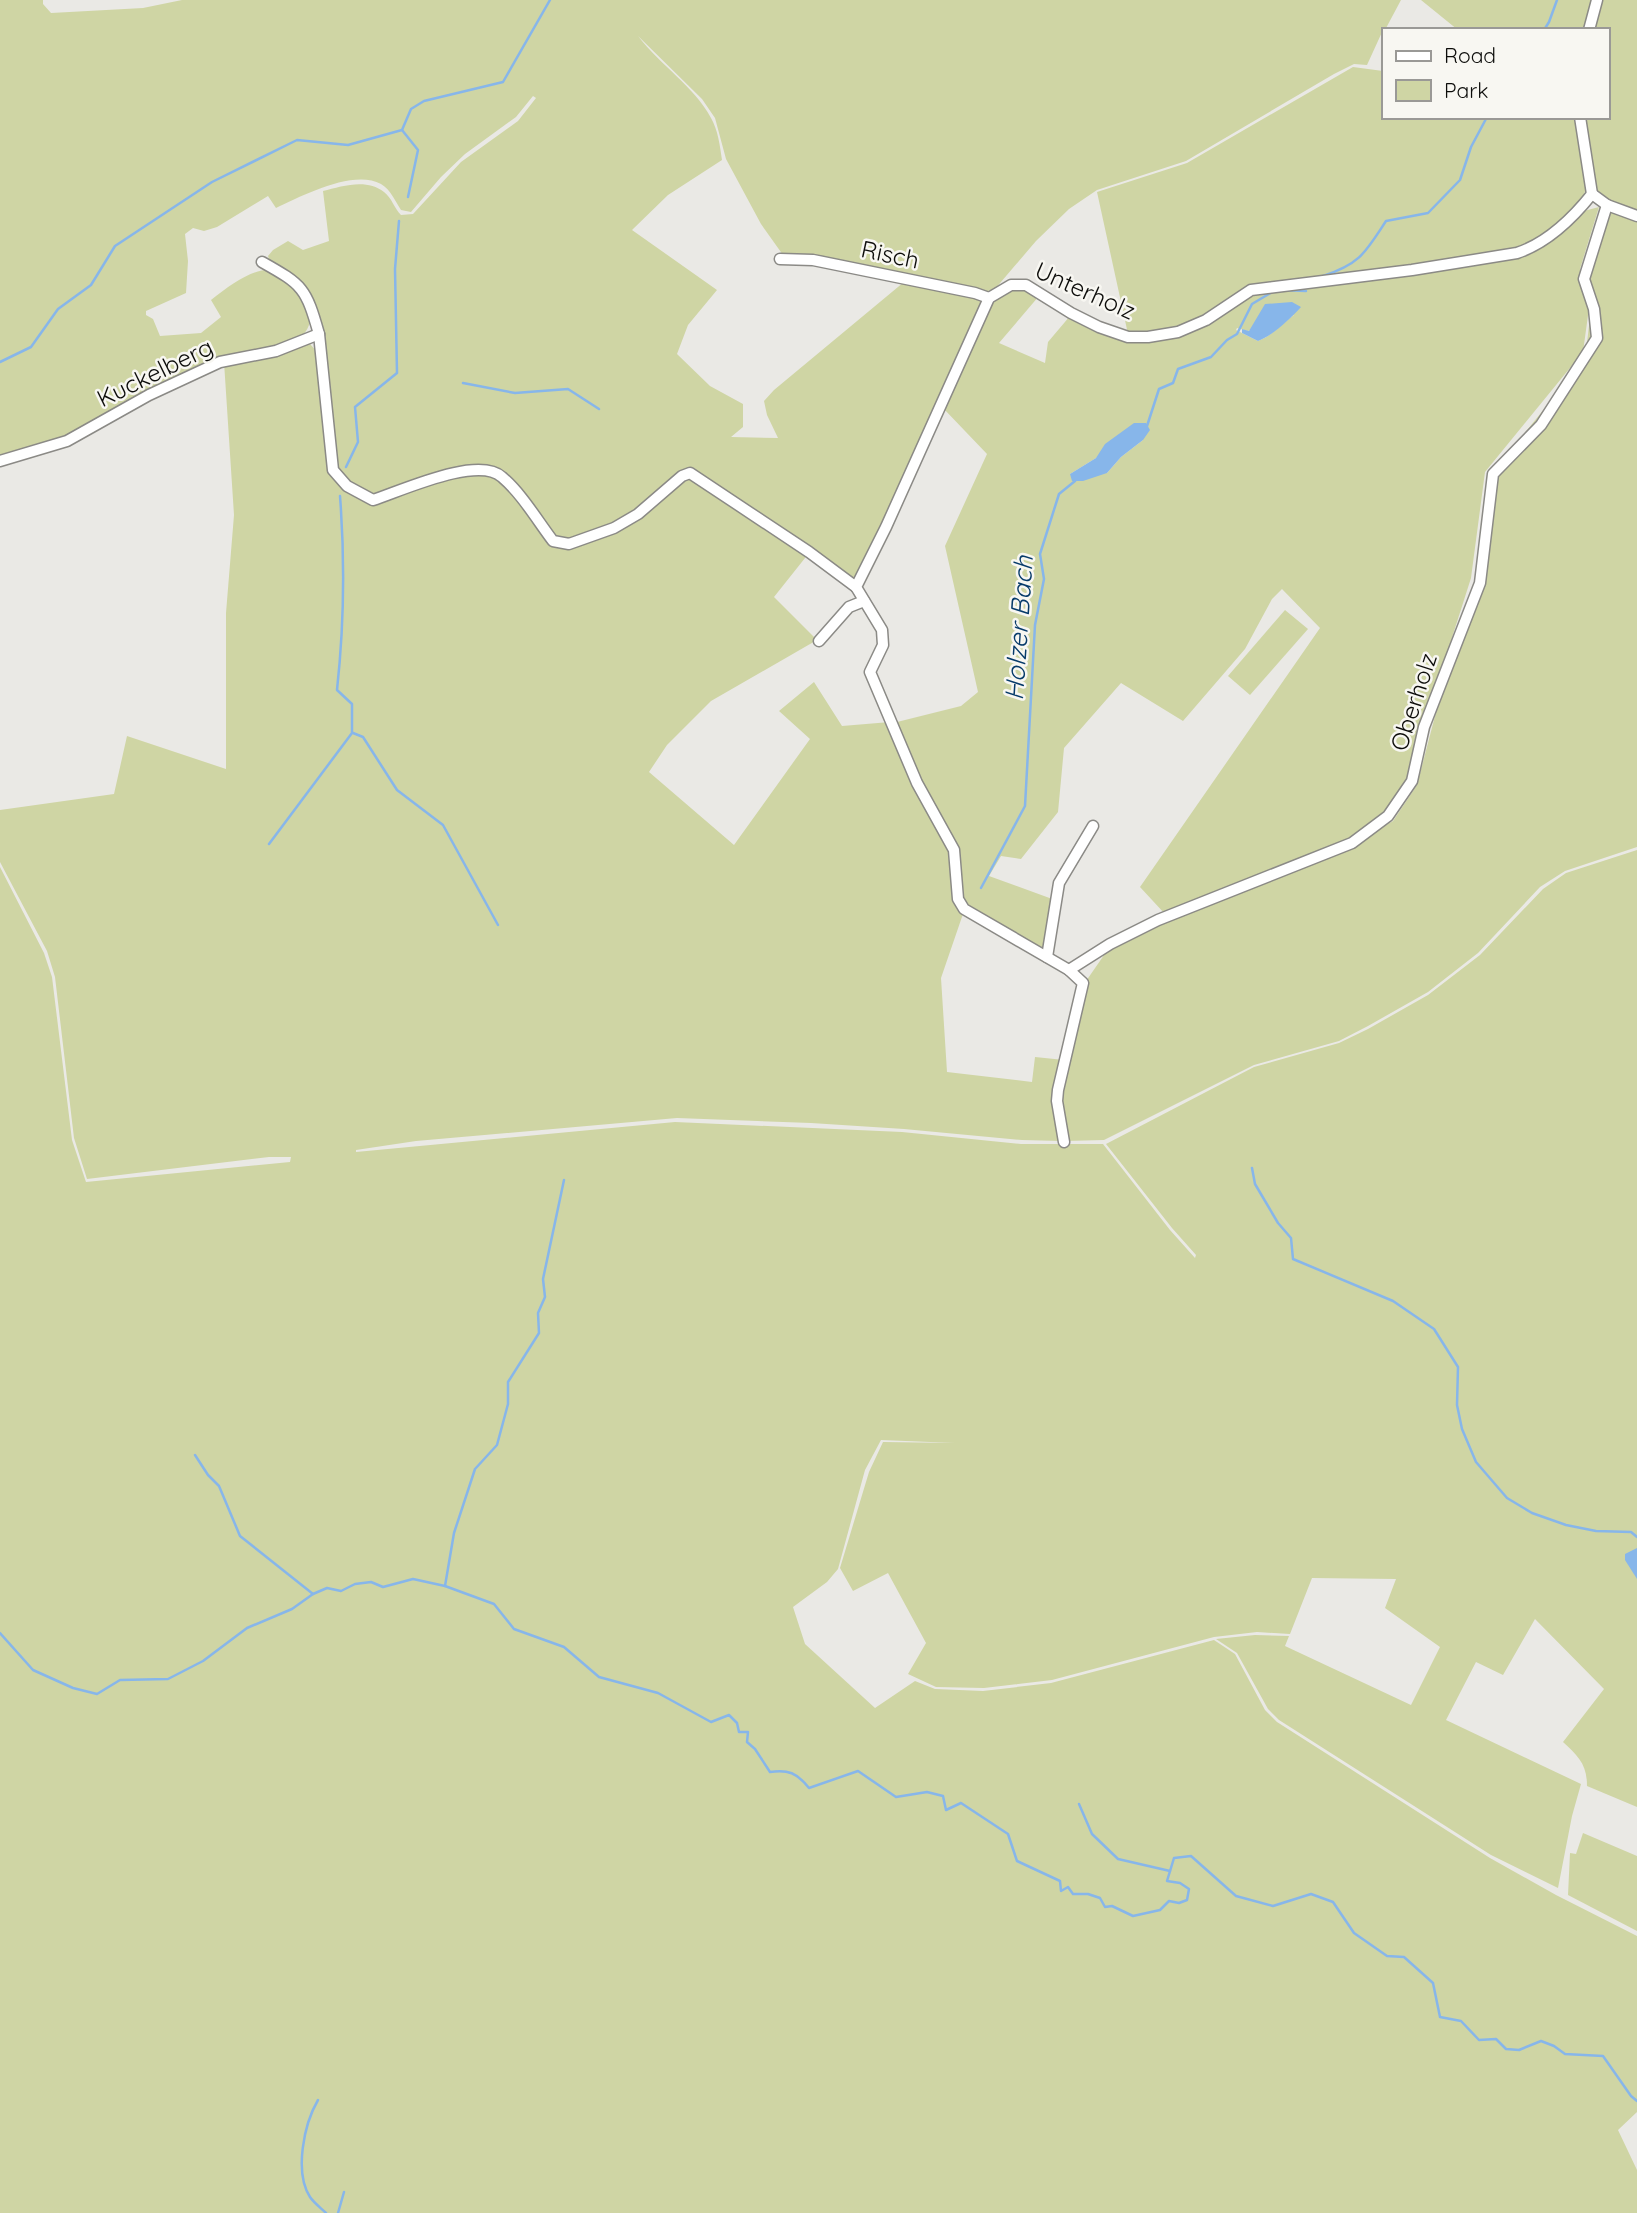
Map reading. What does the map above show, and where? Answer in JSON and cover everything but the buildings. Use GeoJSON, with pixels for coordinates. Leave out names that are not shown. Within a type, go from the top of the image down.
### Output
{"type":"FeatureCollection","features":[{"type":"Feature","properties":{"kind":"street"},"geometry":{"type":"LineString","coordinates":[[1590,28],[1597,0]]}},
{"type":"Feature","properties":{"kind":"street"},"geometry":{"type":"LineString","coordinates":[[1580,119],[1592,194],[1607,205],[1637,216]]}},
{"type":"Feature","properties":{"kind":"street","name":"Unterholz"},"geometry":{"type":"LineString","coordinates":[[989,298],[1011,285],[1026,285],[1070,313],[1128,337],[1178,332],[1206,320],[1251,290],[1412,270],[1517,253],[1531,248],[1550,235],[1579,210],[1592,194]]}},
{"type":"Feature","properties":{"kind":"street","name":"Oberholz"},"geometry":{"type":"LineString","coordinates":[[1069,970],[1110,944],[1158,920],[1352,844],[1388,816],[1412,781],[1424,727],[1480,583],[1493,474],[1541,425],[1597,338],[1594,309],[1584,279],[1607,205]]}},
{"type":"Feature","properties":{"kind":"street","name":"Risch"},"geometry":{"type":"LineString","coordinates":[[780,259],[795,258],[830,263],[989,298]]}},
{"type":"Feature","properties":{"kind":"street"},"geometry":{"type":"LineString","coordinates":[[262,262],[297,282],[312,309],[318,334],[333,470],[347,485],[373,500],[443,476],[489,470],[501,475],[513,488],[553,541],[569,544],[614,528],[638,514],[682,475],[690,473],[809,552],[856,587],[882,630],[883,645],[870,672],[917,783],[954,850],[958,899],[964,909],[1069,970],[1083,983],[1057,1101],[1064,1142]]}},
{"type":"Feature","properties":{"kind":"street"},"geometry":{"type":"LineString","coordinates":[[856,587],[886,527],[989,298]]}},
{"type":"Feature","properties":{"kind":"street","name":"Kuckelberg"},"geometry":{"type":"LineString","coordinates":[[0,461],[67,441],[149,395],[220,362],[276,351],[318,334]]}},
{"type":"Feature","properties":{"kind":"street"},"geometry":{"type":"LineString","coordinates":[[819,641],[849,607],[864,601]]}},
{"type":"Feature","properties":{"kind":"street"},"geometry":{"type":"LineString","coordinates":[[1047,957],[1059,883],[1093,826]]}},
{"type":"Feature","properties":{"kind":"green space"},"geometry":{"type":"Polygon","coordinates":[[[0,0],[43,0],[51,13],[143,8],[182,0],[1401,0],[1386,28],[1382,28],[1367,65],[1354,64],[1334,74],[1186,161],[1097,190],[1069,209],[1036,241],[995,289],[984,292],[908,279],[836,262],[783,255],[761,224],[726,159],[715,118],[702,99],[638,36],[704,106],[718,138],[722,160],[668,195],[632,230],[717,290],[688,325],[677,354],[710,386],[743,404],[743,427],[731,437],[778,438],[767,415],[764,401],[904,282],[975,295],[982,301],[884,527],[855,585],[810,551],[692,472],[681,474],[637,514],[614,526],[569,542],[553,540],[517,489],[503,475],[492,470],[478,468],[445,474],[384,497],[442,477],[489,471],[500,476],[512,489],[551,542],[568,546],[614,529],[639,516],[690,474],[809,553],[774,597],[817,640],[711,701],[667,745],[649,772],[734,845],[810,739],[779,711],[814,682],[842,726],[890,722],[915,783],[953,851],[957,900],[964,911],[941,978],[947,1072],[1032,1082],[1035,1057],[1064,1060],[1054,1101],[1061,1141],[811,1123],[677,1118],[416,1141],[356,1152],[675,1122],[902,1132],[1021,1144],[1103,1144],[1195,1258],[1196,1255],[1106,1144],[1254,1067],[1339,1043],[1368,1029],[1428,995],[1480,955],[1543,889],[1566,873],[1637,850],[1637,1807],[1587,1786],[1581,1761],[1563,1742],[1604,1689],[1535,1619],[1503,1675],[1476,1662],[1446,1720],[1581,1784],[1558,1888],[1491,1855],[1279,1720],[1268,1709],[1237,1653],[1216,1639],[1255,1635],[1289,1636],[1285,1646],[1411,1705],[1440,1647],[1385,1608],[1396,1579],[1312,1578],[1290,1634],[1257,1632],[1214,1637],[1052,1680],[984,1688],[936,1687],[908,1674],[926,1643],[888,1573],[853,1591],[840,1568],[869,1472],[883,1442],[955,1443],[881,1440],[865,1470],[838,1569],[827,1582],[793,1607],[805,1644],[875,1708],[915,1681],[935,1689],[983,1691],[1051,1683],[1214,1640],[1235,1654],[1265,1710],[1277,1722],[1490,1858],[1637,1936],[1637,2112],[1618,2130],[1637,2170],[1637,2213],[0,2213],[0,867],[44,953],[52,977],[72,1140],[86,1182],[290,1162],[291,1157],[269,1157],[87,1179],[74,1138],[55,977],[47,951],[0,862],[0,810],[114,794],[127,736],[226,769],[226,613],[234,515],[224,362],[310,344],[318,353],[323,403],[327,402],[322,338],[315,307],[298,280],[270,262],[268,256],[288,241],[303,250],[329,241],[323,191],[354,184],[370,185],[387,194],[401,215],[413,214],[461,162],[518,121],[536,98],[533,96],[516,117],[465,154],[411,212],[401,210],[390,192],[381,184],[370,180],[356,180],[328,186],[276,208],[268,196],[217,227],[204,231],[193,228],[185,234],[188,261],[186,293],[146,311],[146,315],[153,319],[160,336],[201,333],[221,317],[211,300],[238,281],[264,270],[287,276],[298,287],[310,310],[310,323],[306,332],[280,347],[227,359],[192,373],[67,441],[0,460],[0,0]]]}},
{"type":"Feature","properties":{"kind":"green space"},"geometry":{"type":"Polygon","coordinates":[[[1421,0],[1637,0],[1637,214],[1609,202],[1596,189],[1583,119],[1609,119],[1609,28],[1456,28],[1421,0]]]}},
{"type":"Feature","properties":{"kind":"green space"},"geometry":{"type":"Polygon","coordinates":[[[1353,67],[1382,71],[1382,119],[1577,119],[1586,183],[1584,194],[1571,214],[1538,239],[1518,250],[1251,289],[1206,319],[1178,330],[1128,334],[1097,192],[1187,163],[1353,67]]]}},
{"type":"Feature","properties":{"kind":"green space"},"geometry":{"type":"Polygon","coordinates":[[[1599,207],[1580,269],[1589,308],[1583,352],[1485,472],[1471,578],[1441,672],[1411,782],[1390,817],[1351,842],[1165,914],[1140,887],[1320,628],[1282,589],[1272,599],[1245,649],[1183,721],[1121,683],[1064,748],[1058,812],[1021,859],[1001,856],[989,876],[1055,900],[1046,955],[965,908],[959,899],[955,849],[918,783],[893,723],[961,706],[978,692],[945,546],[987,454],[943,408],[992,302],[1008,290],[1021,288],[1039,296],[999,343],[1045,363],[1048,342],[1070,316],[1113,336],[1179,332],[1251,292],[1512,257],[1580,212],[1599,207]],[[1294,315],[1248,331],[1236,330],[1258,341],[1273,333],[1294,315]],[[1143,440],[1096,458],[1070,474],[1107,473],[1121,457],[1143,440]]]}},
{"type":"Feature","properties":{"kind":"green space"},"geometry":{"type":"Polygon","coordinates":[[[1614,211],[1637,219],[1637,847],[1565,871],[1540,887],[1478,953],[1428,992],[1339,1041],[1254,1065],[1104,1140],[1065,1141],[1060,1089],[1084,984],[1111,945],[1353,844],[1393,821],[1417,785],[1446,674],[1475,579],[1491,474],[1545,408],[1586,351],[1591,309],[1584,269],[1607,215],[1614,211]]]}},
{"type":"Feature","properties":{"kind":"green space"},"geometry":{"type":"Polygon","coordinates":[[[1285,610],[1308,629],[1250,695],[1228,676],[1285,610]]]}},
{"type":"Feature","properties":{"kind":"green space"},"geometry":{"type":"Polygon","coordinates":[[[1583,1833],[1637,1856],[1637,1931],[1568,1895],[1570,1853],[1576,1854],[1583,1833]]]}},
{"type":"Feature","properties":{"kind":"water"},"geometry":{"type":"Polygon","coordinates":[[[1292,302],[1301,307],[1269,335],[1258,341],[1242,333],[1242,329],[1249,331],[1265,304],[1292,302]]]}},
{"type":"Feature","properties":{"kind":"water"},"geometry":{"type":"Polygon","coordinates":[[[1134,423],[1146,423],[1150,430],[1143,440],[1121,457],[1107,473],[1083,481],[1072,481],[1070,474],[1096,458],[1105,444],[1134,423]]]}},
{"type":"Feature","properties":{"kind":"water"},"geometry":{"type":"Polygon","coordinates":[[[1637,1548],[1637,1579],[1625,1560],[1625,1554],[1637,1548]]]}},
{"type":"Feature","properties":{"kind":"waterway"},"geometry":{"type":"LineString","coordinates":[[0,362],[31,347],[58,309],[91,285],[115,246],[212,182],[297,140],[348,145],[402,130],[411,109],[424,101],[503,82],[550,0]]}},
{"type":"Feature","properties":{"kind":"waterway","name":"Holzer Bach"},"geometry":{"type":"LineString","coordinates":[[1545,28],[1557,0]]}},
{"type":"Feature","properties":{"kind":"waterway","name":"Holzer Bach"},"geometry":{"type":"LineString","coordinates":[[1323,276],[1354,262],[1386,221],[1428,213],[1460,180],[1471,147],[1486,119]]}},
{"type":"Feature","properties":{"kind":"waterway"},"geometry":{"type":"LineString","coordinates":[[402,130],[418,150],[408,197]]}},
{"type":"Feature","properties":{"kind":"waterway"},"geometry":{"type":"LineString","coordinates":[[346,467],[358,442],[355,407],[397,373],[395,269],[399,221]]}},
{"type":"Feature","properties":{"kind":"waterway","name":"Holzer Bach"},"geometry":{"type":"LineString","coordinates":[[1282,290],[1306,291]]}},
{"type":"Feature","properties":{"kind":"waterway","name":"Holzer Bach"},"geometry":{"type":"LineString","coordinates":[[1147,426],[1159,389],[1173,383],[1178,369],[1211,357],[1227,340],[1237,334],[1252,304],[1272,292]]}},
{"type":"Feature","properties":{"kind":"waterway"},"geometry":{"type":"LineString","coordinates":[[463,383],[515,393],[568,389],[599,409]]}},
{"type":"Feature","properties":{"kind":"waterway","name":"Holzer Bach"},"geometry":{"type":"LineString","coordinates":[[981,888],[1025,806],[1035,625],[1044,579],[1040,554],[1059,494],[1075,481]]}},
{"type":"Feature","properties":{"kind":"waterway"},"geometry":{"type":"LineString","coordinates":[[269,844],[352,733],[352,704],[337,690],[343,593],[340,496]]}},
{"type":"Feature","properties":{"kind":"waterway"},"geometry":{"type":"LineString","coordinates":[[353,733],[363,737],[397,790],[443,825],[498,925]]}},
{"type":"Feature","properties":{"kind":"waterway"},"geometry":{"type":"LineString","coordinates":[[1252,1168],[1255,1184],[1278,1223],[1291,1238],[1293,1259],[1393,1301],[1434,1329],[1458,1367],[1457,1405],[1462,1429],[1476,1462],[1507,1498],[1532,1513],[1566,1525],[1596,1531],[1631,1532],[1637,1537]]}},
{"type":"Feature","properties":{"kind":"waterway"},"geometry":{"type":"LineString","coordinates":[[445,1586],[454,1533],[475,1469],[497,1445],[508,1404],[508,1382],[539,1333],[538,1313],[545,1297],[543,1279],[564,1180]]}},
{"type":"Feature","properties":{"kind":"waterway"},"geometry":{"type":"LineString","coordinates":[[195,1455],[219,1486],[240,1536],[313,1594]]}},
{"type":"Feature","properties":{"kind":"waterway"},"geometry":{"type":"LineString","coordinates":[[0,1633],[33,1670],[73,1688],[97,1694],[120,1680],[168,1679],[203,1661],[247,1628],[292,1609],[327,1588],[341,1591],[355,1584],[371,1582],[383,1587],[413,1579],[445,1586],[494,1604],[514,1629],[564,1647],[599,1677],[658,1693],[711,1722],[729,1715],[737,1723],[739,1732],[748,1732],[747,1742],[770,1772],[792,1773],[809,1788],[858,1771],[896,1797],[927,1792],[943,1796],[946,1810],[961,1803],[1008,1834],[1017,1861],[1060,1881],[1061,1891],[1068,1887],[1073,1894],[1088,1894],[1100,1898],[1105,1907],[1112,1906],[1133,1916],[1160,1910],[1169,1901],[1179,1903],[1187,1900],[1189,1889],[1180,1883],[1167,1881],[1174,1858],[1191,1856],[1236,1896],[1273,1906],[1311,1894],[1333,1902],[1354,1933],[1387,1956],[1404,1957],[1433,1983],[1440,2017],[1461,2021],[1479,2040],[1496,2039],[1506,2049],[1519,2050],[1541,2041],[1565,2054],[1603,2056],[1637,2101]]}},
{"type":"Feature","properties":{"kind":"waterway"},"geometry":{"type":"LineString","coordinates":[[1079,1804],[1092,1834],[1118,1859],[1170,1871]]}},
{"type":"Feature","properties":{"kind":"waterway"},"geometry":{"type":"LineString","coordinates":[[318,2100],[305,2135],[302,2162],[305,2187],[310,2197],[326,2213]]}},
{"type":"Feature","properties":{"kind":"waterway"},"geometry":{"type":"LineString","coordinates":[[338,2213],[344,2192]]}}]}
